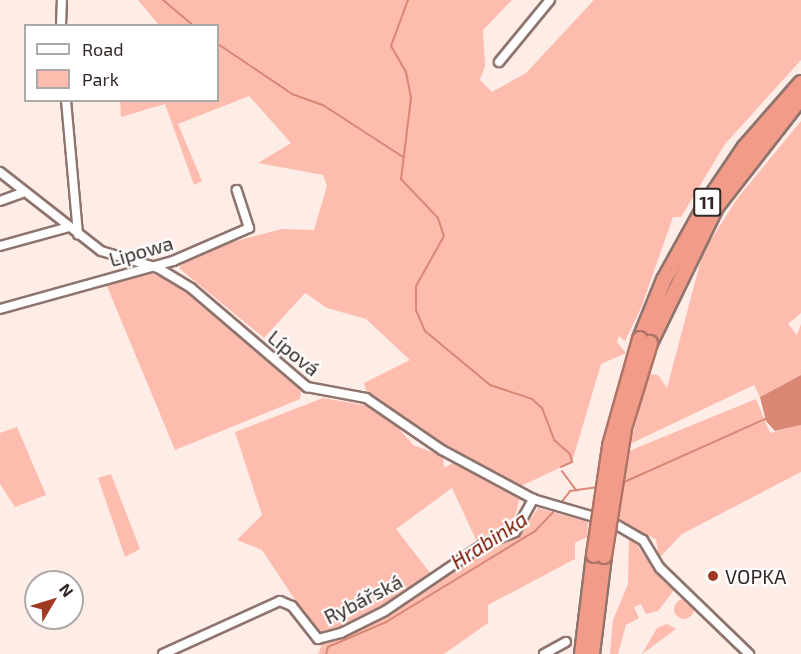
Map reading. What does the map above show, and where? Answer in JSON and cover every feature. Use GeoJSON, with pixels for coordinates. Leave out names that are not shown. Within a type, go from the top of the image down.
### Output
{"type":"FeatureCollection","features":[{"type":"Feature","properties":{"kind":"highway","name":"11"},"geometry":{"type":"LineString","coordinates":[[582,654],[622,437],[645,341],[664,280],[705,206],[745,147],[801,83]]}},
{"type":"Feature","properties":{"kind":"highway","name":"11"},"geometry":{"type":"LineString","coordinates":[[645,341],[716,207],[801,98]]}},
{"type":"Feature","properties":{"kind":"highway","name":"11"},"geometry":{"type":"LineString","coordinates":[[592,654],[599,555]]}},
{"type":"Feature","properties":{"kind":"street"},"geometry":{"type":"LineString","coordinates":[[61,24],[62,0]]}},
{"type":"Feature","properties":{"kind":"street"},"geometry":{"type":"LineString","coordinates":[[499,62],[550,0]]}},
{"type":"Feature","properties":{"kind":"street"},"geometry":{"type":"LineString","coordinates":[[66,102],[78,234]]}},
{"type":"Feature","properties":{"kind":"street","name":"Lípová"},"geometry":{"type":"LineString","coordinates":[[0,172],[22,193],[101,251],[148,267],[191,288],[307,387],[377,403],[442,450],[533,499],[591,516]]}},
{"type":"Feature","properties":{"kind":"street","name":"Lipowa"},"geometry":{"type":"LineString","coordinates":[[0,309],[148,267],[249,228],[237,190]]}},
{"type":"Feature","properties":{"kind":"street"},"geometry":{"type":"LineString","coordinates":[[0,201],[22,193]]}},
{"type":"Feature","properties":{"kind":"street"},"geometry":{"type":"LineString","coordinates":[[0,246],[69,227]]}},
{"type":"Feature","properties":{"kind":"street","name":"Rybářská"},"geometry":{"type":"LineString","coordinates":[[163,654],[280,601],[292,606],[318,639],[341,633],[385,611],[484,543],[515,532],[533,499]]}},
{"type":"Feature","properties":{"kind":"street"},"geometry":{"type":"LineString","coordinates":[[615,524],[643,540],[660,568],[749,654]]}},
{"type":"Feature","properties":{"kind":"street"},"geometry":{"type":"LineString","coordinates":[[544,654],[566,642]]}},
{"type":"Feature","properties":{"kind":"green space"},"geometry":{"type":"Polygon","coordinates":[[[138,0],[512,0],[483,30],[485,66],[480,80],[492,92],[526,73],[594,0],[801,0],[801,60],[725,144],[681,217],[673,217],[641,308],[625,341],[619,336],[617,342],[626,353],[601,364],[572,462],[521,486],[442,444],[366,390],[364,383],[410,360],[366,319],[327,308],[305,293],[264,338],[180,269],[179,261],[221,245],[282,229],[314,230],[327,186],[323,175],[258,163],[291,143],[249,96],[178,124],[202,181],[194,185],[165,104],[121,117],[120,102],[219,102],[219,24],[158,24],[138,0]]]}},
{"type":"Feature","properties":{"kind":"green space"},"geometry":{"type":"Polygon","coordinates":[[[801,121],[801,313],[788,324],[797,335],[801,324],[801,375],[760,397],[754,385],[630,444],[649,374],[658,375],[667,388],[703,252],[737,199],[801,121]]]}},
{"type":"Feature","properties":{"kind":"green space"},"geometry":{"type":"Polygon","coordinates":[[[146,271],[179,284],[301,390],[300,399],[175,450],[106,284],[146,271]]]}},
{"type":"Feature","properties":{"kind":"green space"},"geometry":{"type":"Polygon","coordinates":[[[323,398],[370,406],[391,419],[413,445],[443,456],[444,468],[453,463],[520,497],[512,527],[477,542],[452,488],[396,529],[438,583],[482,548],[522,532],[538,508],[588,522],[587,537],[575,543],[575,559],[488,605],[488,623],[444,654],[318,654],[323,642],[262,550],[237,540],[262,515],[235,432],[323,398]]]}},
{"type":"Feature","properties":{"kind":"green space"},"geometry":{"type":"Polygon","coordinates":[[[756,399],[770,433],[801,425],[801,472],[682,534],[659,558],[656,539],[617,523],[629,451],[756,399]]]}},
{"type":"Feature","properties":{"kind":"green space"},"geometry":{"type":"Polygon","coordinates":[[[17,427],[46,495],[15,507],[0,484],[0,433],[17,427]]]}},
{"type":"Feature","properties":{"kind":"green space"},"geometry":{"type":"Polygon","coordinates":[[[111,474],[140,549],[125,557],[98,478],[111,474]]]}},
{"type":"Feature","properties":{"kind":"green space"},"geometry":{"type":"Polygon","coordinates":[[[629,533],[654,570],[672,581],[674,590],[658,611],[646,614],[641,604],[634,607],[639,618],[626,625],[618,654],[610,654],[613,620],[628,584],[629,533]]]}},
{"type":"Feature","properties":{"kind":"green space"},"geometry":{"type":"Polygon","coordinates":[[[680,599],[688,599],[694,605],[694,613],[688,619],[680,619],[674,613],[674,605],[680,599]]]}},
{"type":"Feature","properties":{"kind":"green space"},"geometry":{"type":"Polygon","coordinates":[[[667,624],[676,629],[642,654],[657,628],[667,624]]]}},
{"type":"Feature","properties":{"kind":"shaded area"},"geometry":{"type":"Polygon","coordinates":[[[801,375],[801,425],[775,431],[766,421],[760,397],[801,375]]]}},
{"type":"Feature","properties":{"kind":"waterway"},"geometry":{"type":"LineString","coordinates":[[163,0],[192,24]]}},
{"type":"Feature","properties":{"kind":"waterway"},"geometry":{"type":"LineString","coordinates":[[408,0],[391,46],[406,72],[411,98],[401,179],[438,218],[444,236],[416,286],[416,310],[425,331],[490,385],[532,399],[542,408],[554,440],[570,454],[572,462],[561,467]]}},
{"type":"Feature","properties":{"kind":"waterway"},"geometry":{"type":"LineString","coordinates":[[219,45],[292,94],[323,105],[403,157]]}},
{"type":"Feature","properties":{"kind":"waterway","name":"Hrabinka"},"geometry":{"type":"LineString","coordinates":[[622,483],[767,418]]}},
{"type":"Feature","properties":{"kind":"waterway"},"geometry":{"type":"LineString","coordinates":[[562,471],[576,490]]}},
{"type":"Feature","properties":{"kind":"waterway","name":"Hrabinka"},"geometry":{"type":"LineString","coordinates":[[560,504],[570,491],[600,487]]}},
{"type":"Feature","properties":{"kind":"waterway","name":"Hrabinka"},"geometry":{"type":"LineString","coordinates":[[326,654],[328,647],[386,622],[535,531],[556,509]]}},
{"type":"Feature","properties":{"kind":"place","name":"VOPKA"},"geometry":{"type":"Point","coordinates":[713,576]}}]}
